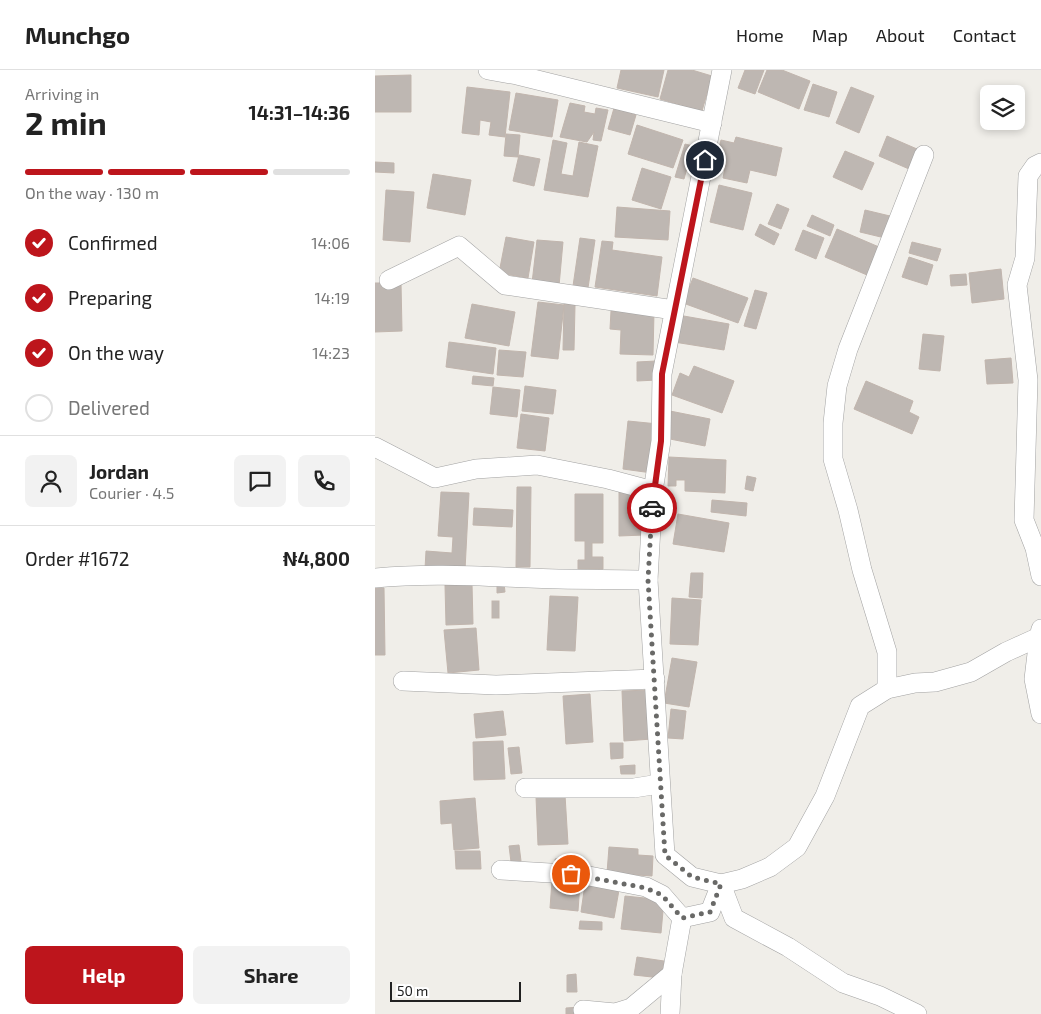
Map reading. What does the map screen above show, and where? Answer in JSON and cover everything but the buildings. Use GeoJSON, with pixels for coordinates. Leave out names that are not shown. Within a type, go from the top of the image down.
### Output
{"type":"FeatureCollection","features":[{"type":"Feature","properties":{"kind":"street"},"geometry":{"type":"LineString","coordinates":[[487,70],[517,75],[712,123]]}},
{"type":"Feature","properties":{"kind":"street"},"geometry":{"type":"LineString","coordinates":[[722,70],[662,374],[661,441],[653,491],[648,580],[655,679],[659,784],[665,855],[692,877],[721,884],[742,879],[770,867],[797,846],[825,796],[860,706],[887,689],[915,683],[935,682],[971,672],[1040,633]]}},
{"type":"Feature","properties":{"kind":"street"},"geometry":{"type":"LineString","coordinates":[[887,689],[887,652],[862,570],[849,510],[833,459],[833,423],[837,386],[848,349],[924,155]]}},
{"type":"Feature","properties":{"kind":"street"},"geometry":{"type":"LineString","coordinates":[[1041,163],[1035,166],[1028,176],[1025,258],[1017,285],[1028,380],[1024,520],[1038,547],[1041,576]]}},
{"type":"Feature","properties":{"kind":"street"},"geometry":{"type":"LineString","coordinates":[[389,280],[459,246],[505,285],[674,310]]}},
{"type":"Feature","properties":{"kind":"street"},"geometry":{"type":"LineString","coordinates":[[375,447],[435,478],[476,469],[537,465],[608,478],[653,491]]}},
{"type":"Feature","properties":{"kind":"street"},"geometry":{"type":"LineString","coordinates":[[375,578],[407,575],[466,574],[529,578],[648,580]]}},
{"type":"Feature","properties":{"kind":"street"},"geometry":{"type":"LineString","coordinates":[[1040,633],[1034,679],[1041,714]]}},
{"type":"Feature","properties":{"kind":"street"},"geometry":{"type":"LineString","coordinates":[[403,681],[496,685],[655,679]]}},
{"type":"Feature","properties":{"kind":"street"},"geometry":{"type":"LineString","coordinates":[[525,788],[634,788],[659,784]]}},
{"type":"Feature","properties":{"kind":"street"},"geometry":{"type":"LineString","coordinates":[[501,870],[584,875],[646,888],[662,895],[682,918]]}},
{"type":"Feature","properties":{"kind":"street"},"geometry":{"type":"LineString","coordinates":[[682,918],[710,912],[721,884]]}},
{"type":"Feature","properties":{"kind":"street"},"geometry":{"type":"LineString","coordinates":[[721,884],[734,918],[788,947],[843,983],[880,996],[917,1014]]}},
{"type":"Feature","properties":{"kind":"street"},"geometry":{"type":"LineString","coordinates":[[670,1014],[671,974],[682,918]]}},
{"type":"Feature","properties":{"kind":"street"},"geometry":{"type":"LineString","coordinates":[[583,1010],[615,1013],[639,1011],[671,974]]}},
{"type":"Feature","properties":{"kind":"way so far"},"geometry":{"type":"LineString","coordinates":[[571,874],[646,888],[662,895],[682,918],[710,912],[721,884],[692,877],[665,855],[659,784],[655,679],[648,580],[652,508]]}},
{"type":"Feature","properties":{"kind":"route"},"geometry":{"type":"LineString","coordinates":[[652,508],[661,441],[662,374],[705,160]]}}]}
